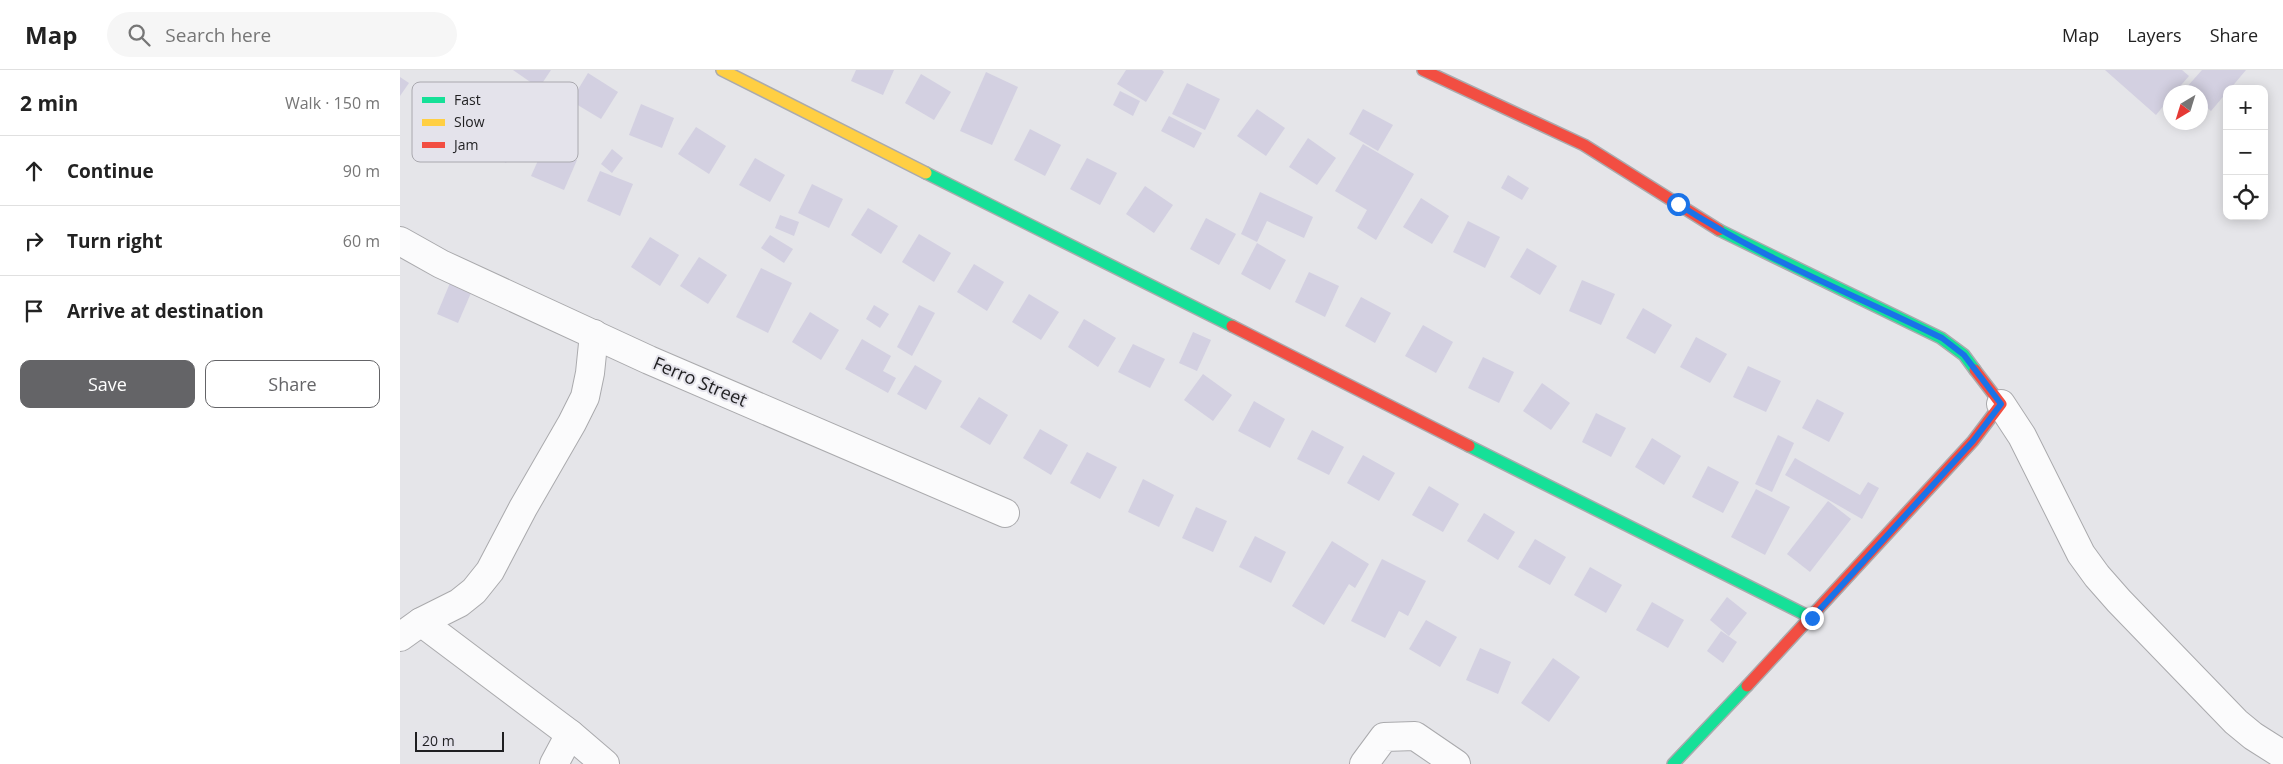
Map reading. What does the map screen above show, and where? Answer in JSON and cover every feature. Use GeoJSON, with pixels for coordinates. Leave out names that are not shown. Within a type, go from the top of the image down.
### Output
{"type":"FeatureCollection","features":[{"type":"Feature","properties":{"kind":"street"},"geometry":{"type":"LineString","coordinates":[[722,70],[1812,618]]}},
{"type":"Feature","properties":{"kind":"street"},"geometry":{"type":"LineString","coordinates":[[1424,70],[1584,145],[1710,225],[1942,338],[1964,355],[2001,404],[2022,436],[2081,554],[2097,576],[2236,722],[2253,736],[2283,755]]}},
{"type":"Feature","properties":{"kind":"street","name":"Ferro Street"},"geometry":{"type":"LineString","coordinates":[[400,241],[441,264],[649,360],[1005,513]]}},
{"type":"Feature","properties":{"kind":"street"},"geometry":{"type":"LineString","coordinates":[[594,334],[590,373],[584,397],[562,442],[523,508],[502,552],[474,592],[459,603],[411,630],[570,734],[605,764]]}},
{"type":"Feature","properties":{"kind":"street"},"geometry":{"type":"LineString","coordinates":[[1673,764],[1812,618],[1973,441],[2001,404]]}},
{"type":"Feature","properties":{"kind":"street"},"geometry":{"type":"LineString","coordinates":[[554,764],[570,734]]}},
{"type":"Feature","properties":{"kind":"street"},"geometry":{"type":"LineString","coordinates":[[1364,764],[1384,737],[1415,736],[1456,764]]}},
{"type":"Feature","properties":{"kind":"building"},"geometry":{"type":"Polygon","coordinates":[[[513,70],[551,70],[543,82],[530,82],[513,70]]]}},
{"type":"Feature","properties":{"kind":"building"},"geometry":{"type":"Polygon","coordinates":[[[856,70],[894,70],[883,95],[851,81],[856,70]]]}},
{"type":"Feature","properties":{"kind":"building"},"geometry":{"type":"Polygon","coordinates":[[[1126,70],[1162,70],[1164,72],[1146,102],[1117,84],[1126,70]]]}},
{"type":"Feature","properties":{"kind":"building"},"geometry":{"type":"Polygon","coordinates":[[[2105,70],[2182,70],[2189,76],[2181,85],[2163,85],[2163,106],[2156,115],[2105,70]]]}},
{"type":"Feature","properties":{"kind":"building"},"geometry":{"type":"Polygon","coordinates":[[[2202,70],[2246,70],[2233,85],[2223,85],[2223,97],[2211,111],[2208,108],[2208,85],[2189,85],[2202,70]]]}},
{"type":"Feature","properties":{"kind":"building"},"geometry":{"type":"Polygon","coordinates":[[[986,72],[1018,87],[992,145],[960,131],[986,72]]]}},
{"type":"Feature","properties":{"kind":"building"},"geometry":{"type":"Polygon","coordinates":[[[588,73],[618,92],[601,119],[578,105],[578,89],[588,73]]]}},
{"type":"Feature","properties":{"kind":"building"},"geometry":{"type":"Polygon","coordinates":[[[921,74],[951,92],[934,120],[905,103],[921,74]]]}},
{"type":"Feature","properties":{"kind":"building"},"geometry":{"type":"Polygon","coordinates":[[[400,77],[409,83],[400,96],[400,77]]]}},
{"type":"Feature","properties":{"kind":"building"},"geometry":{"type":"Polygon","coordinates":[[[1187,83],[1220,99],[1205,130],[1172,114],[1187,83]]]}},
{"type":"Feature","properties":{"kind":"building"},"geometry":{"type":"Polygon","coordinates":[[[1120,91],[1140,101],[1133,116],[1113,105],[1120,91]]]}},
{"type":"Feature","properties":{"kind":"building"},"geometry":{"type":"Polygon","coordinates":[[[641,104],[674,118],[662,148],[629,135],[641,104]]]}},
{"type":"Feature","properties":{"kind":"building"},"geometry":{"type":"Polygon","coordinates":[[[1257,109],[1285,128],[1266,156],[1237,136],[1257,109]]]}},
{"type":"Feature","properties":{"kind":"building"},"geometry":{"type":"Polygon","coordinates":[[[1363,109],[1393,125],[1378,151],[1349,134],[1363,109]]]}},
{"type":"Feature","properties":{"kind":"building"},"geometry":{"type":"Polygon","coordinates":[[[1169,116],[1202,133],[1194,148],[1161,131],[1169,116]]]}},
{"type":"Feature","properties":{"kind":"building"},"geometry":{"type":"Polygon","coordinates":[[[696,127],[726,146],[709,174],[678,154],[696,127]]]}},
{"type":"Feature","properties":{"kind":"building"},"geometry":{"type":"Polygon","coordinates":[[[1030,129],[1061,145],[1045,176],[1014,160],[1030,129]]]}},
{"type":"Feature","properties":{"kind":"building"},"geometry":{"type":"Polygon","coordinates":[[[1308,138],[1336,158],[1317,185],[1289,167],[1308,138]]]}},
{"type":"Feature","properties":{"kind":"building"},"geometry":{"type":"Polygon","coordinates":[[[1363,144],[1414,174],[1376,240],[1357,228],[1367,210],[1335,191],[1363,144]]]}},
{"type":"Feature","properties":{"kind":"building"},"geometry":{"type":"Polygon","coordinates":[[[612,149],[623,158],[612,173],[601,164],[612,149]]]}},
{"type":"Feature","properties":{"kind":"building"},"geometry":{"type":"Polygon","coordinates":[[[755,158],[785,175],[770,202],[739,185],[755,158]]]}},
{"type":"Feature","properties":{"kind":"building"},"geometry":{"type":"Polygon","coordinates":[[[1087,158],[1117,173],[1100,205],[1070,189],[1087,158]]]}},
{"type":"Feature","properties":{"kind":"building"},"geometry":{"type":"Polygon","coordinates":[[[537,162],[576,162],[564,190],[531,176],[537,162]]]}},
{"type":"Feature","properties":{"kind":"building"},"geometry":{"type":"Polygon","coordinates":[[[600,171],[633,184],[620,216],[587,201],[600,171]]]}},
{"type":"Feature","properties":{"kind":"building"},"geometry":{"type":"Polygon","coordinates":[[[1508,175],[1529,188],[1522,200],[1501,188],[1508,175]]]}},
{"type":"Feature","properties":{"kind":"building"},"geometry":{"type":"Polygon","coordinates":[[[812,184],[843,199],[829,228],[798,213],[812,184]]]}},
{"type":"Feature","properties":{"kind":"building"},"geometry":{"type":"Polygon","coordinates":[[[1145,186],[1173,205],[1154,233],[1126,214],[1145,186]]]}},
{"type":"Feature","properties":{"kind":"building"},"geometry":{"type":"Polygon","coordinates":[[[1260,192],[1313,217],[1304,238],[1267,221],[1257,242],[1241,234],[1260,192]]]}},
{"type":"Feature","properties":{"kind":"building"},"geometry":{"type":"Polygon","coordinates":[[[1421,198],[1449,216],[1432,244],[1403,227],[1421,198]]]}},
{"type":"Feature","properties":{"kind":"building"},"geometry":{"type":"Polygon","coordinates":[[[868,208],[898,226],[881,254],[851,235],[868,208]]]}},
{"type":"Feature","properties":{"kind":"building"},"geometry":{"type":"Polygon","coordinates":[[[780,215],[799,222],[794,236],[775,228],[780,215]]]}},
{"type":"Feature","properties":{"kind":"building"},"geometry":{"type":"Polygon","coordinates":[[[1206,218],[1236,234],[1219,265],[1190,249],[1206,218]]]}},
{"type":"Feature","properties":{"kind":"building"},"geometry":{"type":"Polygon","coordinates":[[[1468,221],[1500,237],[1485,268],[1453,252],[1468,221]]]}},
{"type":"Feature","properties":{"kind":"building"},"geometry":{"type":"Polygon","coordinates":[[[919,234],[951,253],[934,282],[902,262],[919,234]]]}},
{"type":"Feature","properties":{"kind":"building"},"geometry":{"type":"Polygon","coordinates":[[[770,235],[793,249],[784,263],[761,248],[770,235]]]}},
{"type":"Feature","properties":{"kind":"building"},"geometry":{"type":"Polygon","coordinates":[[[650,237],[679,255],[660,286],[631,267],[650,237]]]}},
{"type":"Feature","properties":{"kind":"building"},"geometry":{"type":"Polygon","coordinates":[[[1257,243],[1286,260],[1270,290],[1241,274],[1257,243]]]}},
{"type":"Feature","properties":{"kind":"building"},"geometry":{"type":"Polygon","coordinates":[[[1527,248],[1557,266],[1540,295],[1510,277],[1527,248]]]}},
{"type":"Feature","properties":{"kind":"building"},"geometry":{"type":"Polygon","coordinates":[[[699,257],[727,275],[708,304],[680,286],[699,257]]]}},
{"type":"Feature","properties":{"kind":"building"},"geometry":{"type":"Polygon","coordinates":[[[974,264],[1004,282],[987,311],[957,292],[974,264]]]}},
{"type":"Feature","properties":{"kind":"building"},"geometry":{"type":"Polygon","coordinates":[[[761,268],[792,283],[768,333],[736,317],[761,268]]]}},
{"type":"Feature","properties":{"kind":"building"},"geometry":{"type":"Polygon","coordinates":[[[1309,272],[1339,286],[1325,317],[1295,302],[1309,272]]]}},
{"type":"Feature","properties":{"kind":"building"},"geometry":{"type":"Polygon","coordinates":[[[1582,280],[1615,294],[1601,325],[1569,311],[1582,280]]]}},
{"type":"Feature","properties":{"kind":"building"},"geometry":{"type":"Polygon","coordinates":[[[450,283],[471,293],[458,323],[437,314],[450,283]]]}},
{"type":"Feature","properties":{"kind":"building"},"geometry":{"type":"Polygon","coordinates":[[[1029,294],[1059,312],[1041,340],[1012,322],[1029,294]]]}},
{"type":"Feature","properties":{"kind":"building"},"geometry":{"type":"Polygon","coordinates":[[[1361,297],[1391,313],[1375,343],[1345,326],[1361,297]]]}},
{"type":"Feature","properties":{"kind":"building"},"geometry":{"type":"Polygon","coordinates":[[[874,305],[889,314],[880,328],[866,319],[874,305]]]}},
{"type":"Feature","properties":{"kind":"building"},"geometry":{"type":"Polygon","coordinates":[[[919,305],[935,313],[912,356],[897,347],[919,305]]]}},
{"type":"Feature","properties":{"kind":"building"},"geometry":{"type":"Polygon","coordinates":[[[1643,308],[1672,325],[1655,354],[1626,338],[1643,308]]]}},
{"type":"Feature","properties":{"kind":"building"},"geometry":{"type":"Polygon","coordinates":[[[810,312],[839,330],[821,360],[792,342],[810,312]]]}},
{"type":"Feature","properties":{"kind":"building"},"geometry":{"type":"Polygon","coordinates":[[[1084,319],[1116,338],[1098,367],[1068,347],[1084,319]]]}},
{"type":"Feature","properties":{"kind":"building"},"geometry":{"type":"Polygon","coordinates":[[[1423,325],[1453,342],[1436,373],[1405,356],[1423,325]]]}},
{"type":"Feature","properties":{"kind":"building"},"geometry":{"type":"Polygon","coordinates":[[[1193,332],[1211,340],[1197,371],[1179,363],[1193,332]]]}},
{"type":"Feature","properties":{"kind":"building"},"geometry":{"type":"Polygon","coordinates":[[[1696,337],[1727,354],[1710,383],[1680,367],[1696,337]]]}},
{"type":"Feature","properties":{"kind":"building"},"geometry":{"type":"Polygon","coordinates":[[[862,339],[891,356],[883,371],[896,378],[888,393],[845,369],[862,339]]]}},
{"type":"Feature","properties":{"kind":"building"},"geometry":{"type":"Polygon","coordinates":[[[1133,344],[1165,359],[1150,388],[1118,372],[1133,344]]]}},
{"type":"Feature","properties":{"kind":"building"},"geometry":{"type":"Polygon","coordinates":[[[1483,357],[1514,372],[1499,403],[1468,388],[1483,357]]]}},
{"type":"Feature","properties":{"kind":"building"},"geometry":{"type":"Polygon","coordinates":[[[915,365],[942,381],[926,410],[897,394],[915,365]]]}},
{"type":"Feature","properties":{"kind":"building"},"geometry":{"type":"Polygon","coordinates":[[[1748,366],[1781,381],[1766,412],[1733,397],[1748,366]]]}},
{"type":"Feature","properties":{"kind":"building"},"geometry":{"type":"Polygon","coordinates":[[[1203,374],[1232,395],[1213,421],[1184,400],[1203,374]]]}},
{"type":"Feature","properties":{"kind":"building"},"geometry":{"type":"Polygon","coordinates":[[[1542,383],[1570,403],[1551,430],[1523,411],[1542,383]]]}},
{"type":"Feature","properties":{"kind":"building"},"geometry":{"type":"Polygon","coordinates":[[[979,397],[1008,415],[990,445],[960,427],[979,397]]]}},
{"type":"Feature","properties":{"kind":"building"},"geometry":{"type":"Polygon","coordinates":[[[1817,399],[1844,413],[1829,442],[1802,428],[1817,399]]]}},
{"type":"Feature","properties":{"kind":"building"},"geometry":{"type":"Polygon","coordinates":[[[1254,401],[1285,419],[1270,448],[1238,431],[1254,401]]]}},
{"type":"Feature","properties":{"kind":"building"},"geometry":{"type":"Polygon","coordinates":[[[1596,413],[1626,428],[1611,457],[1582,442],[1596,413]]]}},
{"type":"Feature","properties":{"kind":"building"},"geometry":{"type":"Polygon","coordinates":[[[1040,429],[1068,445],[1051,475],[1023,458],[1040,429]]]}},
{"type":"Feature","properties":{"kind":"building"},"geometry":{"type":"Polygon","coordinates":[[[1312,430],[1344,447],[1329,475],[1297,459],[1312,430]]]}},
{"type":"Feature","properties":{"kind":"building"},"geometry":{"type":"Polygon","coordinates":[[[1778,435],[1794,443],[1772,492],[1755,484],[1778,435]]]}},
{"type":"Feature","properties":{"kind":"building"},"geometry":{"type":"Polygon","coordinates":[[[1652,438],[1681,456],[1664,485],[1635,467],[1652,438]]]}},
{"type":"Feature","properties":{"kind":"building"},"geometry":{"type":"Polygon","coordinates":[[[1087,452],[1117,467],[1100,499],[1070,483],[1087,452]]]}},
{"type":"Feature","properties":{"kind":"building"},"geometry":{"type":"Polygon","coordinates":[[[1363,455],[1395,473],[1379,501],[1347,483],[1363,455]]]}},
{"type":"Feature","properties":{"kind":"building"},"geometry":{"type":"Polygon","coordinates":[[[1795,458],[1860,495],[1868,482],[1879,488],[1862,519],[1785,475],[1795,458]]]}},
{"type":"Feature","properties":{"kind":"building"},"geometry":{"type":"Polygon","coordinates":[[[1708,466],[1739,482],[1723,513],[1692,497],[1708,466]]]}},
{"type":"Feature","properties":{"kind":"building"},"geometry":{"type":"Polygon","coordinates":[[[1143,479],[1174,495],[1159,527],[1128,512],[1143,479]]]}},
{"type":"Feature","properties":{"kind":"building"},"geometry":{"type":"Polygon","coordinates":[[[1429,486],[1459,504],[1443,532],[1412,515],[1429,486]]]}},
{"type":"Feature","properties":{"kind":"building"},"geometry":{"type":"Polygon","coordinates":[[[1756,489],[1790,507],[1765,555],[1731,537],[1756,489]]]}},
{"type":"Feature","properties":{"kind":"building"},"geometry":{"type":"Polygon","coordinates":[[[1828,501],[1851,519],[1810,572],[1787,554],[1828,501]]]}},
{"type":"Feature","properties":{"kind":"building"},"geometry":{"type":"Polygon","coordinates":[[[1196,507],[1227,521],[1213,552],[1182,538],[1196,507]]]}},
{"type":"Feature","properties":{"kind":"building"},"geometry":{"type":"Polygon","coordinates":[[[1484,513],[1515,532],[1498,560],[1467,541],[1484,513]]]}},
{"type":"Feature","properties":{"kind":"building"},"geometry":{"type":"Polygon","coordinates":[[[1255,536],[1286,552],[1271,583],[1239,567],[1255,536]]]}},
{"type":"Feature","properties":{"kind":"building"},"geometry":{"type":"Polygon","coordinates":[[[1535,539],[1566,557],[1550,585],[1518,567],[1535,539]]]}},
{"type":"Feature","properties":{"kind":"building"},"geometry":{"type":"Polygon","coordinates":[[[1332,541],[1369,564],[1355,588],[1349,584],[1324,625],[1292,606],[1332,541]]]}},
{"type":"Feature","properties":{"kind":"building"},"geometry":{"type":"Polygon","coordinates":[[[1382,559],[1426,581],[1408,616],[1399,611],[1385,638],[1351,621],[1382,559]]]}},
{"type":"Feature","properties":{"kind":"building"},"geometry":{"type":"Polygon","coordinates":[[[1590,567],[1622,585],[1606,613],[1574,595],[1590,567]]]}},
{"type":"Feature","properties":{"kind":"building"},"geometry":{"type":"Polygon","coordinates":[[[1727,597],[1747,613],[1729,636],[1710,620],[1727,597]]]}},
{"type":"Feature","properties":{"kind":"building"},"geometry":{"type":"Polygon","coordinates":[[[1652,602],[1684,620],[1668,648],[1636,630],[1652,602]]]}},
{"type":"Feature","properties":{"kind":"building"},"geometry":{"type":"Polygon","coordinates":[[[1426,620],[1457,637],[1440,667],[1409,649],[1426,620]]]}},
{"type":"Feature","properties":{"kind":"building"},"geometry":{"type":"Polygon","coordinates":[[[1721,631],[1737,642],[1723,663],[1707,651],[1721,631]]]}},
{"type":"Feature","properties":{"kind":"building"},"geometry":{"type":"Polygon","coordinates":[[[1480,648],[1511,662],[1498,694],[1466,680],[1480,648]]]}},
{"type":"Feature","properties":{"kind":"building"},"geometry":{"type":"Polygon","coordinates":[[[1553,658],[1580,677],[1549,722],[1521,703],[1553,658]]]}},
{"type":"Feature","properties":{"kind":"traffic: fast"},"geometry":{"type":"LineString","coordinates":[[926,173],[1232,326]]}},
{"type":"Feature","properties":{"kind":"traffic: fast"},"geometry":{"type":"LineString","coordinates":[[1719,230],[1941,338],[1964,355],[1975,370]]}},
{"type":"Feature","properties":{"kind":"traffic: fast"},"geometry":{"type":"LineString","coordinates":[[1469,446],[1812,618]]}},
{"type":"Feature","properties":{"kind":"traffic: fast"},"geometry":{"type":"LineString","coordinates":[[1673,764],[1747,686]]}},
{"type":"Feature","properties":{"kind":"traffic: slow"},"geometry":{"type":"LineString","coordinates":[[722,70],[926,173]]}},
{"type":"Feature","properties":{"kind":"traffic: jam"},"geometry":{"type":"LineString","coordinates":[[1423,70],[1584,145],[1719,230]]}},
{"type":"Feature","properties":{"kind":"traffic: jam"},"geometry":{"type":"LineString","coordinates":[[1232,326],[1469,446]]}},
{"type":"Feature","properties":{"kind":"traffic: jam"},"geometry":{"type":"LineString","coordinates":[[1747,686],[1973,441],[2001,404],[1975,370]]}},
{"type":"Feature","properties":{"kind":"route"},"geometry":{"type":"LineString","coordinates":[[1678,204],[1710,225],[1750,246],[1942,338],[1964,355],[1989,385],[2001,404],[1973,441],[1812,618]]}}]}
